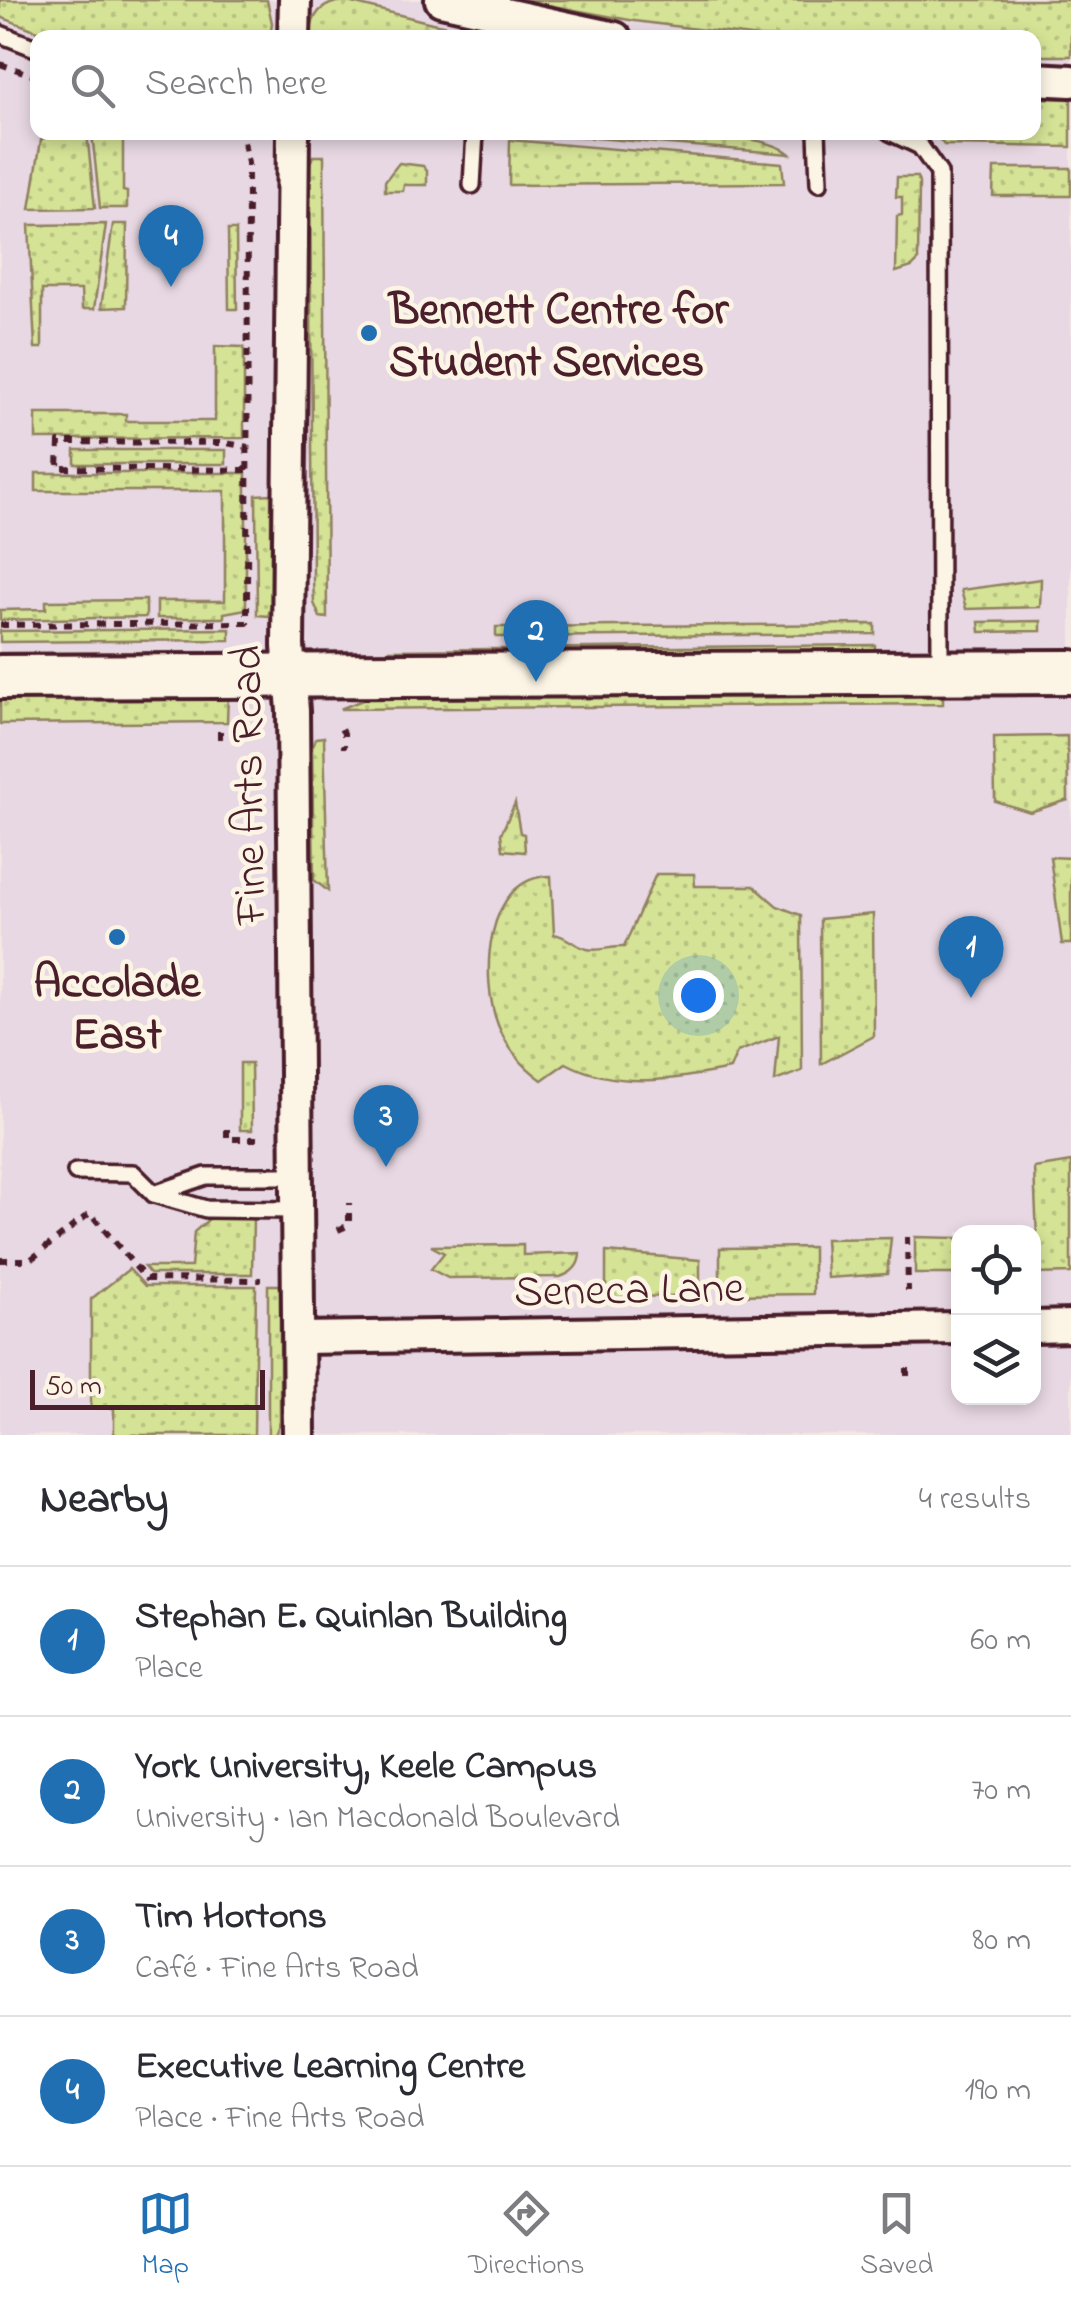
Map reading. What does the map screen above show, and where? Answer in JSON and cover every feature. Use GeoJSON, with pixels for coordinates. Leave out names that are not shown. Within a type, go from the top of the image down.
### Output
{"type":"FeatureCollection","features":[{"type":"Feature","properties":{"kind":"street"},"geometry":{"type":"LineString","coordinates":[[294,30],[295,0]]}},
{"type":"Feature","properties":{"kind":"street"},"geometry":{"type":"LineString","coordinates":[[441,0],[578,30]]}},
{"type":"Feature","properties":{"kind":"street"},"geometry":{"type":"LineString","coordinates":[[1041,79],[1071,81]]}},
{"type":"Feature","properties":{"kind":"street","name":"Fine Arts Road"},"geometry":{"type":"LineString","coordinates":[[293,140],[290,675],[299,1435]]}},
{"type":"Feature","properties":{"kind":"street"},"geometry":{"type":"LineString","coordinates":[[0,677],[1071,672]]}},
{"type":"Feature","properties":{"kind":"street"},"geometry":{"type":"LineString","coordinates":[[1041,1327],[1071,1326]]}},
{"type":"Feature","properties":{"kind":"street","name":"Seneca Lane"},"geometry":{"type":"LineString","coordinates":[[300,1338],[951,1328]]}},
{"type":"Feature","properties":{"kind":"lane"},"geometry":{"type":"LineString","coordinates":[[0,34],[30,46]]}},
{"type":"Feature","properties":{"kind":"lane"},"geometry":{"type":"LineString","coordinates":[[472,185],[475,140]]}},
{"type":"Feature","properties":{"kind":"lane"},"geometry":{"type":"LineString","coordinates":[[817,140],[819,183]]}},
{"type":"Feature","properties":{"kind":"lane"},"geometry":{"type":"LineString","coordinates":[[910,140],[920,146],[939,173],[940,672]]}},
{"type":"Feature","properties":{"kind":"lane"},"geometry":{"type":"LineString","coordinates":[[76,1172],[133,1173],[154,1194],[206,1209],[297,1210]]}},
{"type":"Feature","properties":{"kind":"lane"},"geometry":{"type":"LineString","coordinates":[[154,1194],[206,1176],[297,1176]]}},
{"type":"Feature","properties":{"kind":"path"},"geometry":{"type":"LineString","coordinates":[[0,64],[30,75]]}},
{"type":"Feature","properties":{"kind":"path"},"geometry":{"type":"LineString","coordinates":[[0,625],[247,623],[248,163],[244,140]]}},
{"type":"Feature","properties":{"kind":"path"},"geometry":{"type":"LineString","coordinates":[[247,470],[58,468],[59,442],[226,443],[248,448]]}},
{"type":"Feature","properties":{"kind":"path"},"geometry":{"type":"LineString","coordinates":[[340,729],[344,733],[344,748]]}},
{"type":"Feature","properties":{"kind":"path"},"geometry":{"type":"LineString","coordinates":[[220,731],[220,744]]}},
{"type":"Feature","properties":{"kind":"path"},"geometry":{"type":"LineString","coordinates":[[227,1129],[227,1139],[258,1140]]}},
{"type":"Feature","properties":{"kind":"path"},"geometry":{"type":"LineString","coordinates":[[338,1230],[350,1225],[349,1203]]}},
{"type":"Feature","properties":{"kind":"path"},"geometry":{"type":"LineString","coordinates":[[0,1260],[30,1260],[90,1213],[146,1279],[261,1280]]}},
{"type":"Feature","properties":{"kind":"path"},"geometry":{"type":"LineString","coordinates":[[907,1238],[908,1291]]}},
{"type":"Feature","properties":{"kind":"path"},"geometry":{"type":"LineString","coordinates":[[907,1368],[907,1380]]}},
{"type":"Feature","properties":{"kind":"shaded area"},"geometry":{"type":"Polygon","coordinates":[[[0,0],[1071,0],[1071,1435],[0,1435],[0,0]]]}},
{"type":"Feature","properties":{"kind":"green space"},"geometry":{"type":"Polygon","coordinates":[[[0,0],[267,0],[272,23],[271,30],[35,30],[0,17],[0,0]]]}},
{"type":"Feature","properties":{"kind":"green space"},"geometry":{"type":"Polygon","coordinates":[[[520,0],[1071,0],[1071,56],[1041,56],[1041,30],[704,30],[520,0]]]}},
{"type":"Feature","properties":{"kind":"green space"},"geometry":{"type":"Polygon","coordinates":[[[344,1],[469,30],[311,30],[319,11],[344,1]]]}},
{"type":"Feature","properties":{"kind":"green space"},"geometry":{"type":"Polygon","coordinates":[[[1041,98],[1071,99],[1071,147],[944,145],[940,140],[1041,140],[1041,98]]]}},
{"type":"Feature","properties":{"kind":"green space"},"geometry":{"type":"Polygon","coordinates":[[[41,140],[88,140],[95,208],[30,209],[41,140]]]}},
{"type":"Feature","properties":{"kind":"green space"},"geometry":{"type":"Polygon","coordinates":[[[93,140],[123,140],[127,208],[100,208],[93,140]]]}},
{"type":"Feature","properties":{"kind":"green space"},"geometry":{"type":"Polygon","coordinates":[[[510,140],[782,163],[784,183],[509,185],[510,140]]]}},
{"type":"Feature","properties":{"kind":"green space"},"geometry":{"type":"Polygon","coordinates":[[[621,140],[752,140],[790,154],[621,140]]]}},
{"type":"Feature","properties":{"kind":"green space"},"geometry":{"type":"Polygon","coordinates":[[[313,156],[324,156],[327,618],[320,617],[314,603],[313,579],[313,156]]]}},
{"type":"Feature","properties":{"kind":"green space"},"geometry":{"type":"Polygon","coordinates":[[[399,163],[423,166],[427,185],[404,185],[403,191],[385,191],[385,181],[399,163]]]}},
{"type":"Feature","properties":{"kind":"green space"},"geometry":{"type":"Polygon","coordinates":[[[994,168],[1071,168],[1071,196],[993,196],[994,168]]]}},
{"type":"Feature","properties":{"kind":"green space"},"geometry":{"type":"Polygon","coordinates":[[[897,177],[917,177],[919,183],[918,261],[896,272],[897,216],[902,215],[902,197],[896,197],[897,177]]]}},
{"type":"Feature","properties":{"kind":"green space"},"geometry":{"type":"Polygon","coordinates":[[[106,224],[94,309],[82,309],[81,290],[42,290],[42,348],[35,348],[29,225],[106,224]]]}},
{"type":"Feature","properties":{"kind":"green space"},"geometry":{"type":"Polygon","coordinates":[[[113,224],[127,224],[126,307],[101,308],[113,224]]]}},
{"type":"Feature","properties":{"kind":"green space"},"geometry":{"type":"Polygon","coordinates":[[[228,230],[236,230],[237,309],[229,309],[228,230]]]}},
{"type":"Feature","properties":{"kind":"green space"},"geometry":{"type":"Polygon","coordinates":[[[215,346],[244,347],[244,438],[36,439],[36,414],[126,414],[126,421],[215,421],[215,346]]]}},
{"type":"Feature","properties":{"kind":"green space"},"geometry":{"type":"Polygon","coordinates":[[[75,450],[226,450],[226,464],[75,464],[75,450]]]}},
{"type":"Feature","properties":{"kind":"green space"},"geometry":{"type":"Polygon","coordinates":[[[36,473],[246,473],[246,609],[224,613],[224,618],[157,618],[157,601],[225,601],[225,491],[36,491],[36,473]]]}},
{"type":"Feature","properties":{"kind":"green space"},"geometry":{"type":"Polygon","coordinates":[[[271,494],[268,616],[257,615],[256,495],[271,494]]]}},
{"type":"Feature","properties":{"kind":"green space"},"geometry":{"type":"Polygon","coordinates":[[[1041,579],[1040,607],[966,609],[961,590],[1041,579]]]}},
{"type":"Feature","properties":{"kind":"green space"},"geometry":{"type":"Polygon","coordinates":[[[146,600],[146,617],[0,620],[0,610],[46,609],[46,601],[146,600]]]}},
{"type":"Feature","properties":{"kind":"green space"},"geometry":{"type":"Polygon","coordinates":[[[1041,621],[1041,631],[980,632],[979,622],[1041,621]]]}},
{"type":"Feature","properties":{"kind":"green space"},"geometry":{"type":"Polygon","coordinates":[[[875,624],[875,634],[496,637],[496,627],[875,624]]]}},
{"type":"Feature","properties":{"kind":"green space"},"geometry":{"type":"Polygon","coordinates":[[[230,629],[230,640],[0,642],[0,631],[230,629]]]}},
{"type":"Feature","properties":{"kind":"green space"},"geometry":{"type":"Polygon","coordinates":[[[875,645],[875,652],[390,656],[390,650],[875,645]]]}},
{"type":"Feature","properties":{"kind":"green space"},"geometry":{"type":"Polygon","coordinates":[[[233,652],[209,657],[0,659],[0,653],[233,652]]]}},
{"type":"Feature","properties":{"kind":"green space"},"geometry":{"type":"Polygon","coordinates":[[[943,690],[943,704],[340,709],[375,695],[943,690]]]}},
{"type":"Feature","properties":{"kind":"green space"},"geometry":{"type":"Polygon","coordinates":[[[228,695],[227,722],[0,724],[0,698],[228,695]]]}},
{"type":"Feature","properties":{"kind":"green space"},"geometry":{"type":"Polygon","coordinates":[[[1067,736],[1068,800],[1030,812],[995,801],[994,737],[1067,736]]]}},
{"type":"Feature","properties":{"kind":"green space"},"geometry":{"type":"Polygon","coordinates":[[[324,737],[328,891],[314,880],[312,748],[316,738],[324,737]]]}},
{"type":"Feature","properties":{"kind":"green space"},"geometry":{"type":"Polygon","coordinates":[[[515,803],[525,852],[503,850],[501,834],[515,803]]]}},
{"type":"Feature","properties":{"kind":"green space"},"geometry":{"type":"Polygon","coordinates":[[[1050,857],[1071,858],[1071,944],[1062,944],[1050,857]]]}},
{"type":"Feature","properties":{"kind":"green space"},"geometry":{"type":"Polygon","coordinates":[[[656,874],[694,874],[695,886],[754,886],[777,906],[801,915],[802,1071],[775,1081],[779,1036],[737,1052],[730,1069],[646,1080],[605,1077],[566,1063],[542,1080],[511,1049],[492,1005],[489,958],[500,911],[512,893],[529,881],[551,876],[554,934],[587,949],[624,947],[656,874]]]}},
{"type":"Feature","properties":{"kind":"green space"},"geometry":{"type":"Polygon","coordinates":[[[873,914],[874,1036],[821,1064],[820,919],[873,914]]]}},
{"type":"Feature","properties":{"kind":"green space"},"geometry":{"type":"Polygon","coordinates":[[[240,1063],[251,1063],[252,1130],[240,1130],[240,1063]]]}},
{"type":"Feature","properties":{"kind":"green space"},"geometry":{"type":"Polygon","coordinates":[[[1071,1162],[1071,1273],[1041,1274],[1041,1225],[1036,1225],[1034,1168],[1071,1162]]]}},
{"type":"Feature","properties":{"kind":"green space"},"geometry":{"type":"Polygon","coordinates":[[[253,1218],[252,1274],[150,1274],[144,1267],[191,1267],[194,1232],[209,1219],[253,1218]]]}},
{"type":"Feature","properties":{"kind":"green space"},"geometry":{"type":"Polygon","coordinates":[[[915,1237],[951,1238],[951,1274],[915,1274],[915,1237]]]}},
{"type":"Feature","properties":{"kind":"green space"},"geometry":{"type":"Polygon","coordinates":[[[891,1238],[887,1274],[827,1278],[825,1239],[891,1238]]]}},
{"type":"Feature","properties":{"kind":"green space"},"geometry":{"type":"Polygon","coordinates":[[[523,1245],[523,1255],[580,1253],[579,1262],[560,1277],[448,1278],[431,1269],[444,1253],[431,1246],[523,1245]]]}},
{"type":"Feature","properties":{"kind":"green space"},"geometry":{"type":"Polygon","coordinates":[[[813,1247],[813,1294],[720,1295],[720,1248],[813,1247]]]}},
{"type":"Feature","properties":{"kind":"green space"},"geometry":{"type":"Polygon","coordinates":[[[606,1252],[700,1260],[700,1295],[606,1298],[606,1252]]]}},
{"type":"Feature","properties":{"kind":"green space"},"geometry":{"type":"Polygon","coordinates":[[[129,1269],[145,1286],[256,1286],[254,1435],[114,1435],[114,1408],[91,1408],[91,1299],[129,1269]]]}},
{"type":"Feature","properties":{"kind":"green space"},"geometry":{"type":"Polygon","coordinates":[[[268,1285],[280,1285],[280,1422],[275,1435],[268,1435],[268,1285]]]}},
{"type":"Feature","properties":{"kind":"place","name":"Executive Learning Centre"},"geometry":{"type":"Point","coordinates":[171,287]}},
{"type":"Feature","properties":{"kind":"place","name":"Bennett Centre for Student Services"},"geometry":{"type":"Point","coordinates":[369,333]}},
{"type":"Feature","properties":{"kind":"place","name":"York University, Keele Campus"},"geometry":{"type":"Point","coordinates":[536,682]}},
{"type":"Feature","properties":{"kind":"place","name":"Accolade East"},"geometry":{"type":"Point","coordinates":[117,937]}},
{"type":"Feature","properties":{"kind":"place","name":"Stephan E. Quinlan Building"},"geometry":{"type":"Point","coordinates":[971,998]}},
{"type":"Feature","properties":{"kind":"place","name":"Tim Hortons"},"geometry":{"type":"Point","coordinates":[386,1167]}}]}
